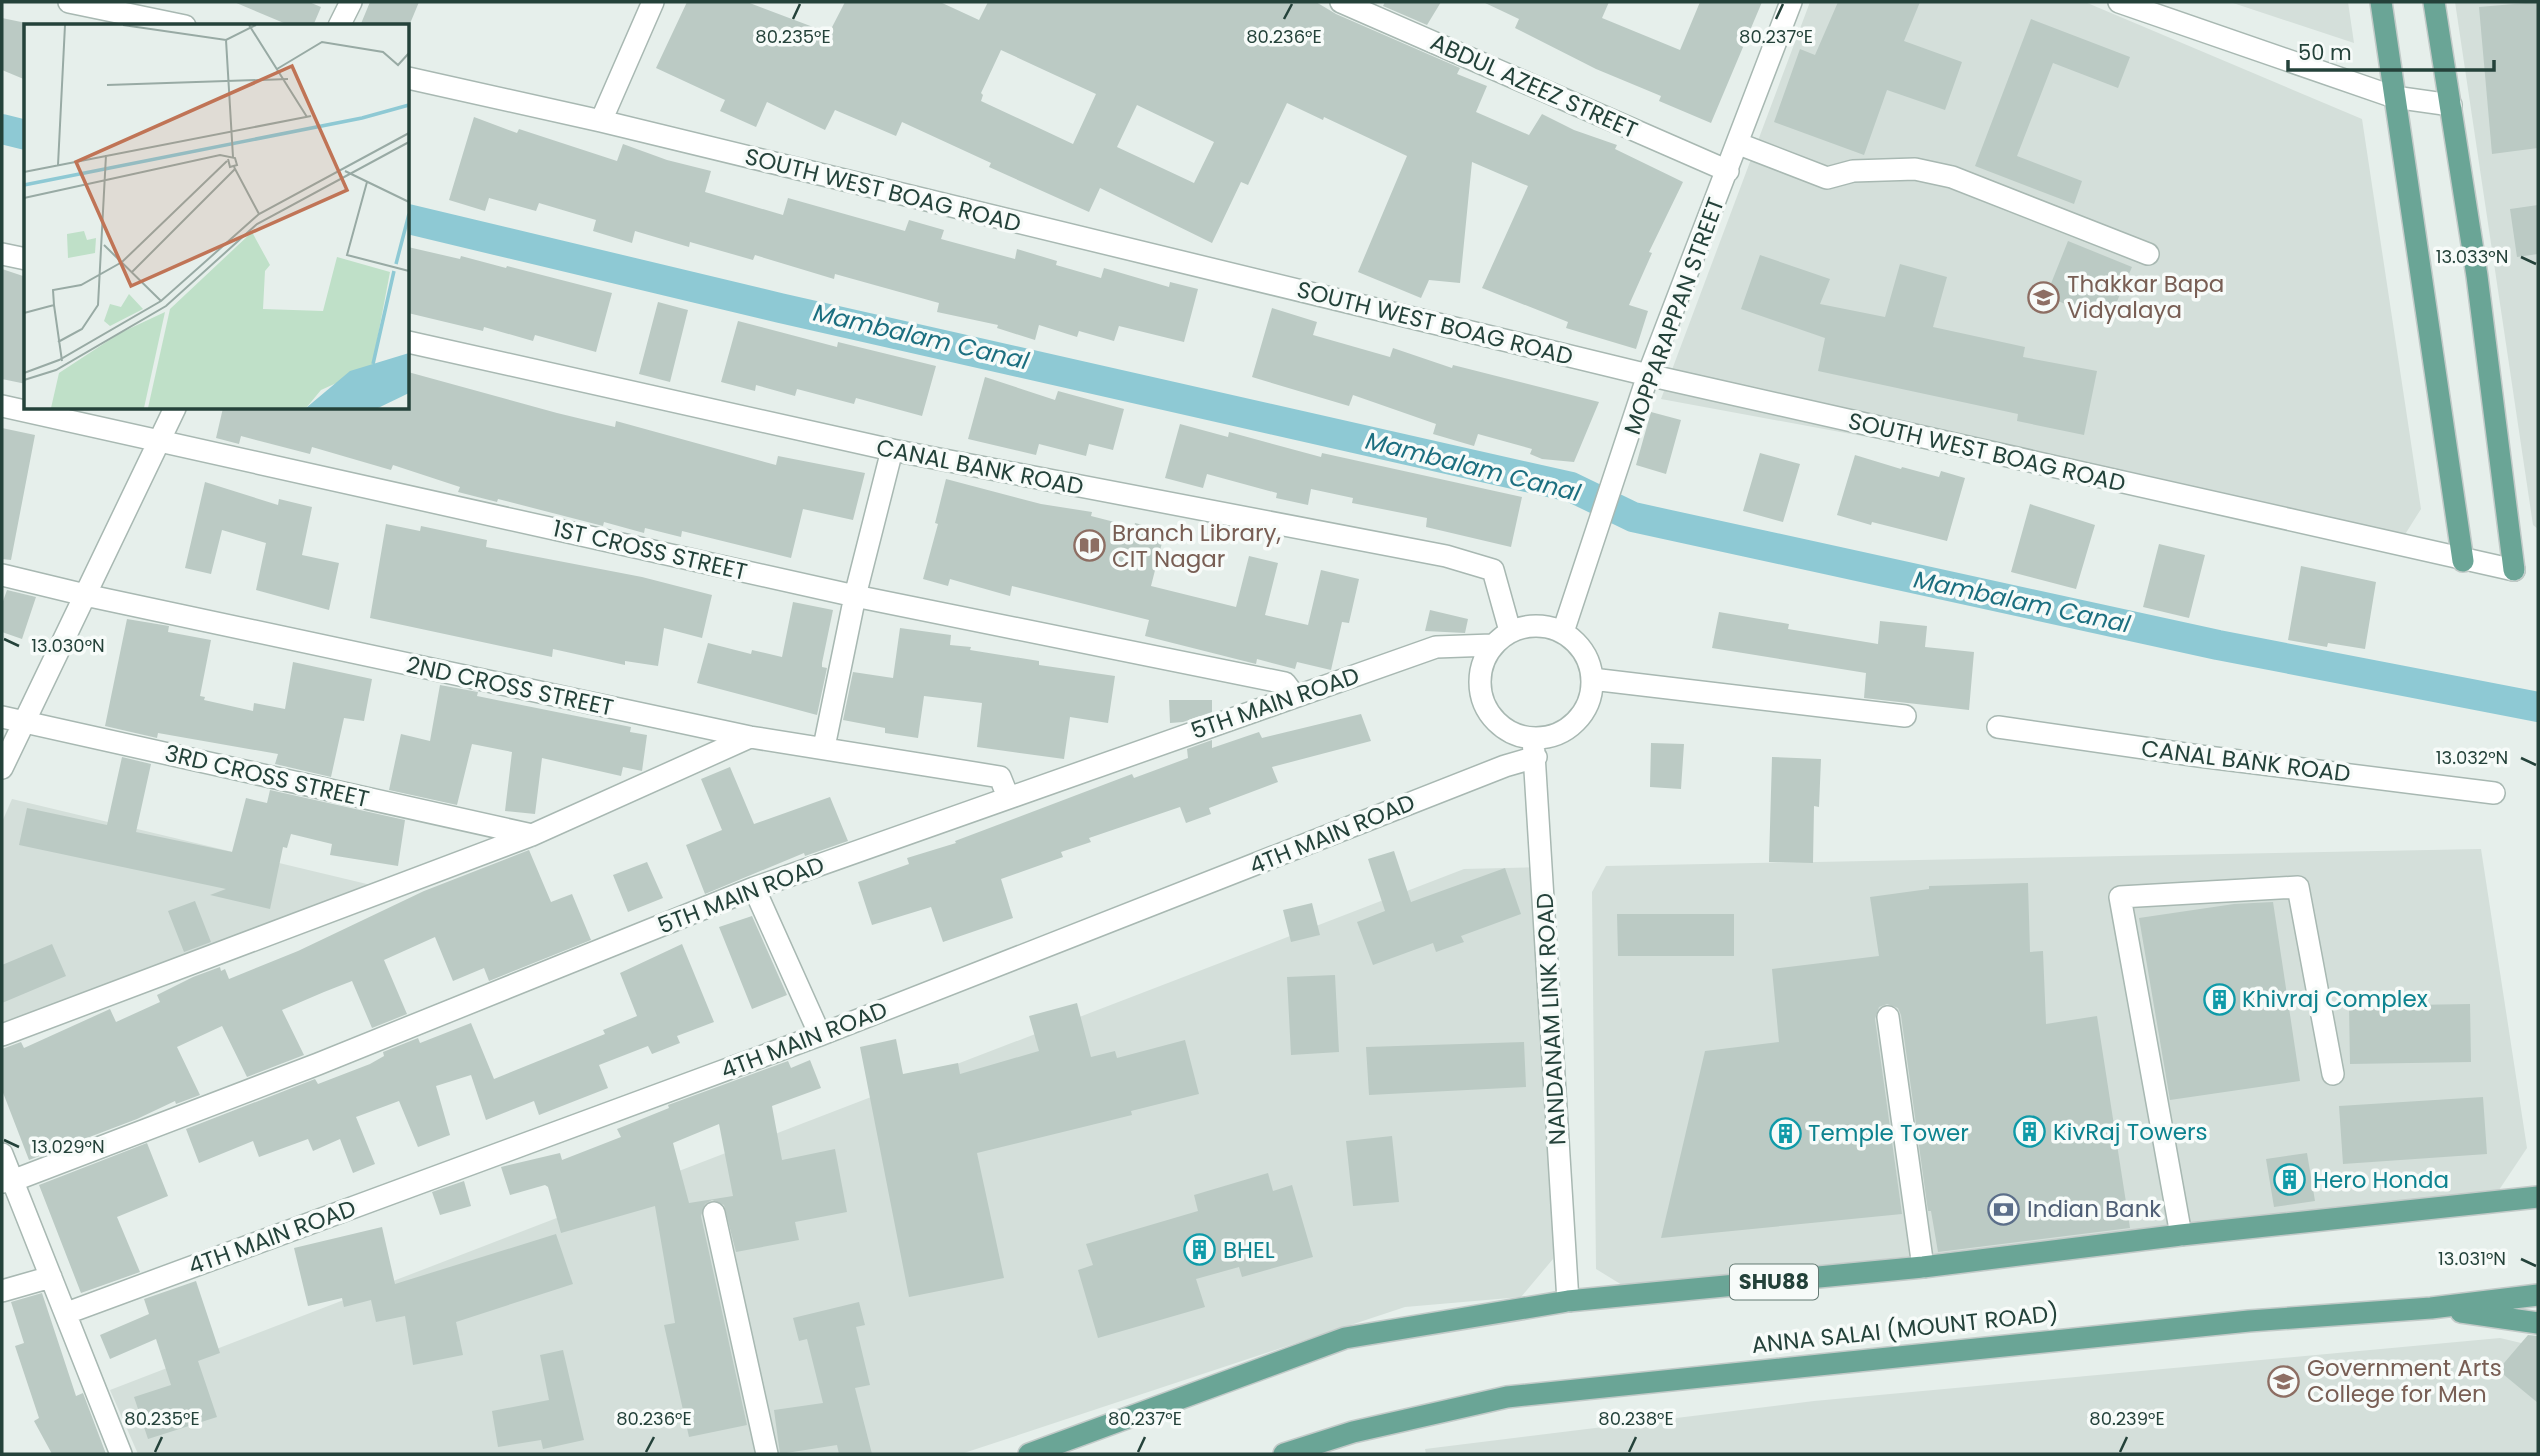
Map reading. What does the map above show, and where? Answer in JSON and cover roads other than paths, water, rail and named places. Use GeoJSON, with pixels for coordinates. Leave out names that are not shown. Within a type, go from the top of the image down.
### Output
{"type":"FeatureCollection","features":[{"type":"Feature","properties":{"kind":"main road"},"geometry":{"type":"LineString","coordinates":[[2381,2],[2463,561]]}},
{"type":"Feature","properties":{"kind":"main road"},"geometry":{"type":"LineString","coordinates":[[2434,2],[2477,275],[2514,570]]}},
{"type":"Feature","properties":{"kind":"main road","name":"SHU88"},"geometry":{"type":"LineString","coordinates":[[1029,1454],[1345,1338],[1568,1301],[1923,1267],[2181,1235],[2538,1197]]}},
{"type":"Feature","properties":{"kind":"main road","name":"ANNA SALAI (MOUNT ROAD)"},"geometry":{"type":"LineString","coordinates":[[1284,1454],[1353,1432],[1507,1397],[2249,1321],[2431,1308],[2538,1295]]}},
{"type":"Feature","properties":{"kind":"main road"},"geometry":{"type":"LineString","coordinates":[[2431,1308],[2538,1323]]}},
{"type":"Feature","properties":{"kind":"street"},"geometry":{"type":"LineString","coordinates":[[71,2],[176,24]]}},
{"type":"Feature","properties":{"kind":"street"},"geometry":{"type":"LineString","coordinates":[[340,24],[351,2]]}},
{"type":"Feature","properties":{"kind":"street"},"geometry":{"type":"LineString","coordinates":[[601,121],[653,2]]}},
{"type":"Feature","properties":{"kind":"street","name":"ABDUL AZEEZ STREET"},"geometry":{"type":"LineString","coordinates":[[1341,2],[1728,171]]}},
{"type":"Feature","properties":{"kind":"street","name":"MOPPARAPPAN STREET"},"geometry":{"type":"LineString","coordinates":[[1563,632],[1648,375],[1739,144],[1791,2]]}},
{"type":"Feature","properties":{"kind":"street"},"geometry":{"type":"LineString","coordinates":[[2119,2],[2393,97],[2451,105]]}},
{"type":"Feature","properties":{"kind":"street","name":"SOUTH WEST BOAG ROAD"},"geometry":{"type":"LineString","coordinates":[[410,78],[601,121],[1648,375],[2463,561],[2514,570]]}},
{"type":"Feature","properties":{"kind":"street"},"geometry":{"type":"LineString","coordinates":[[1739,144],[1827,178],[1853,171],[1916,169],[1952,177],[2148,254]]}},
{"type":"Feature","properties":{"kind":"street"},"geometry":{"type":"LineString","coordinates":[[2,254],[24,259]]}},
{"type":"Feature","properties":{"kind":"street","name":"CANAL BANK ROAD"},"geometry":{"type":"LineString","coordinates":[[410,342],[892,450],[1446,556],[1493,570],[1510,631]]}},
{"type":"Feature","properties":{"kind":"street","name":"1ST CROSS STREET"},"geometry":{"type":"LineString","coordinates":[[2,406],[855,596],[1285,683],[1294,695]]}},
{"type":"Feature","properties":{"kind":"street"},"geometry":{"type":"LineString","coordinates":[[2,768],[173,410]]}},
{"type":"Feature","properties":{"kind":"street"},"geometry":{"type":"LineString","coordinates":[[824,747],[855,596],[892,450]]}},
{"type":"Feature","properties":{"kind":"street","name":"2ND CROSS STREET"},"geometry":{"type":"LineString","coordinates":[[2,575],[750,737],[1000,777],[1008,797]]}},
{"type":"Feature","properties":{"kind":"street"},"geometry":{"type":"LineString","coordinates":[[1527,626],[1545,626],[1563,632],[1584,652],[1592,679],[1590,698],[1575,721],[1535,748],[1500,725],[1488,712],[1481,695],[1483,660],[1492,645],[1510,631],[1527,626]]}},
{"type":"Feature","properties":{"kind":"street","name":"5TH MAIN ROAD"},"geometry":{"type":"LineString","coordinates":[[7,1181],[318,1064],[754,888],[1436,647],[1492,645]]}},
{"type":"Feature","properties":{"kind":"street"},"geometry":{"type":"LineString","coordinates":[[1592,679],[1905,716]]}},
{"type":"Feature","properties":{"kind":"street","name":"3RD CROSS STREET"},"geometry":{"type":"LineString","coordinates":[[2,717],[532,835]]}},
{"type":"Feature","properties":{"kind":"street","name":"CANAL BANK ROAD"},"geometry":{"type":"LineString","coordinates":[[1998,727],[2199,757],[2494,793]]}},
{"type":"Feature","properties":{"kind":"street"},"geometry":{"type":"LineString","coordinates":[[2,1035],[532,835],[750,737]]}},
{"type":"Feature","properties":{"kind":"street","name":"4TH MAIN ROAD"},"geometry":{"type":"LineString","coordinates":[[67,1313],[820,1035],[1505,765],[1535,748]]}},
{"type":"Feature","properties":{"kind":"street","name":"NANDANAM LINK ROAD"},"geometry":{"type":"LineString","coordinates":[[1535,748],[1568,1301]]}},
{"type":"Feature","properties":{"kind":"street"},"geometry":{"type":"LineString","coordinates":[[2181,1235],[2120,897],[2298,887],[2333,1074]]}},
{"type":"Feature","properties":{"kind":"street"},"geometry":{"type":"LineString","coordinates":[[754,888],[820,1035]]}},
{"type":"Feature","properties":{"kind":"street"},"geometry":{"type":"LineString","coordinates":[[1888,1017],[1923,1267]]}},
{"type":"Feature","properties":{"kind":"street"},"geometry":{"type":"LineString","coordinates":[[2,1154],[7,1181],[67,1313],[121,1454]]}},
{"type":"Feature","properties":{"kind":"street"},"geometry":{"type":"LineString","coordinates":[[714,1213],[767,1454]]}},
{"type":"Feature","properties":{"kind":"street"},"geometry":{"type":"LineString","coordinates":[[2,1291],[51,1277]]}},
{"type":"Feature","properties":{"kind":"waterway","name":"Mambalam Canal"},"geometry":{"type":"LineString","coordinates":[[2,129],[24,134]]}},
{"type":"Feature","properties":{"kind":"waterway","name":"Mambalam Canal"},"geometry":{"type":"LineString","coordinates":[[410,219],[780,308],[1571,487],[1633,517],[2218,645],[2538,707]]}},
{"type":"Feature","properties":{"kind":"place","name":"Thakkar Bapa Vidyalaya"},"geometry":{"type":"Point","coordinates":[2044,297]}},
{"type":"Feature","properties":{"kind":"place","name":"Branch Library, CIT Nagar"},"geometry":{"type":"Point","coordinates":[1089,546]}},
{"type":"Feature","properties":{"kind":"place","name":"Khivraj Complex"},"geometry":{"type":"Point","coordinates":[2219,999]}},
{"type":"Feature","properties":{"kind":"place","name":"KivRaj Towers"},"geometry":{"type":"Point","coordinates":[2030,1132]}},
{"type":"Feature","properties":{"kind":"place","name":"Temple Tower"},"geometry":{"type":"Point","coordinates":[1785,1133]}},
{"type":"Feature","properties":{"kind":"place","name":"Hero Honda"},"geometry":{"type":"Point","coordinates":[2290,1180]}},
{"type":"Feature","properties":{"kind":"place","name":"Indian Bank"},"geometry":{"type":"Point","coordinates":[2004,1209]}},
{"type":"Feature","properties":{"kind":"place","name":"BHEL"},"geometry":{"type":"Point","coordinates":[1200,1250]}},
{"type":"Feature","properties":{"kind":"place","name":"Government Arts College for Men"},"geometry":{"type":"Point","coordinates":[2284,1381]}}]}
